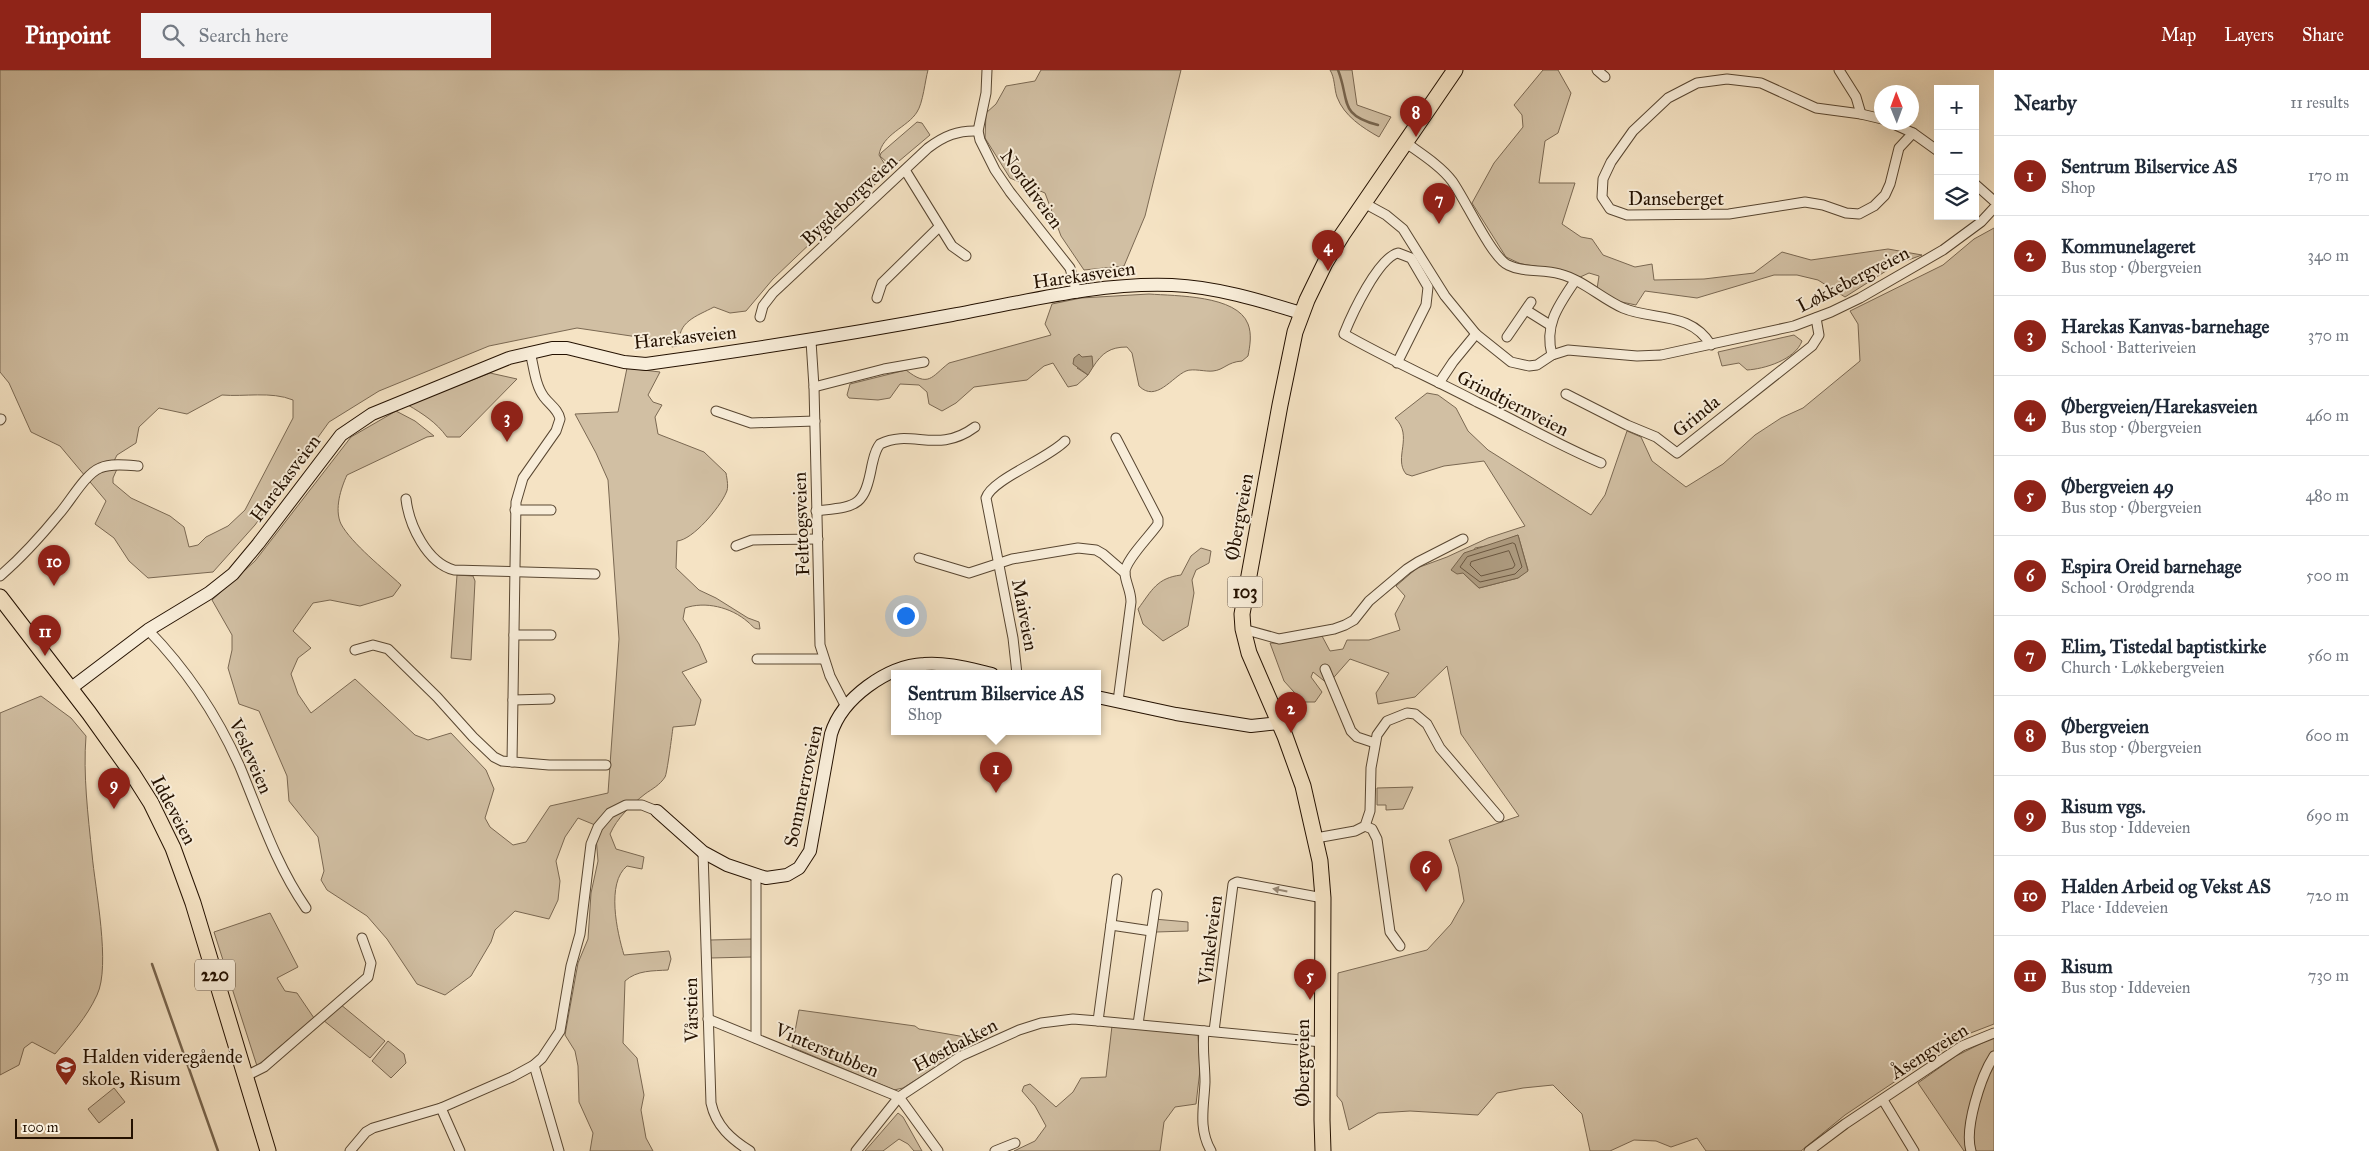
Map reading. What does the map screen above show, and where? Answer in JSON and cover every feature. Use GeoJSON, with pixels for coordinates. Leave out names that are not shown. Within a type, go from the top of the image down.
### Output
{"type":"FeatureCollection","features":[{"type":"Feature","properties":{"kind":"main road","name":"Øbergveien"},"geometry":{"type":"LineString","coordinates":[[1323,1151],[1323,898],[1316,838],[1303,786],[1249,653],[1243,629],[1245,596],[1278,413],[1301,313],[1325,263],[1455,70]]}},
{"type":"Feature","properties":{"kind":"main road","name":"Iddeveien"},"geometry":{"type":"LineString","coordinates":[[0,597],[70,689],[142,789],[173,848],[193,903],[268,1151]]}},
{"type":"Feature","properties":{"kind":"street"},"geometry":{"type":"LineString","coordinates":[[978,131],[986,93],[987,70]]}},
{"type":"Feature","properties":{"kind":"street"},"geometry":{"type":"LineString","coordinates":[[1597,70],[1605,77]]}},
{"type":"Feature","properties":{"kind":"street"},"geometry":{"type":"LineString","coordinates":[[1839,70],[1856,97],[1861,114],[1874,117]]}},
{"type":"Feature","properties":{"kind":"street","name":"Danseberget"},"geometry":{"type":"LineString","coordinates":[[1861,114],[1829,111],[1808,106],[1761,83],[1727,79],[1697,83],[1668,98],[1633,131],[1611,162],[1604,179],[1602,197],[1614,212],[1627,215],[1728,214],[1805,202],[1824,205],[1846,213],[1859,214],[1874,206],[1885,195],[1890,184],[1899,148],[1913,134]]}},
{"type":"Feature","properties":{"kind":"street","name":"Bygdeborgveien"},"geometry":{"type":"LineString","coordinates":[[760,317],[763,306],[774,294],[940,138],[965,130],[978,131]]}},
{"type":"Feature","properties":{"kind":"street"},"geometry":{"type":"LineString","coordinates":[[1905,130],[1934,148]]}},
{"type":"Feature","properties":{"kind":"street","name":"Nordliveien"},"geometry":{"type":"LineString","coordinates":[[978,131],[988,156],[1010,192],[1070,268],[1077,293]]}},
{"type":"Feature","properties":{"kind":"street"},"geometry":{"type":"LineString","coordinates":[[1405,142],[1451,179],[1498,259],[1510,266],[1560,274],[1626,309],[1660,315],[1683,322],[1706,337],[1711,346]]}},
{"type":"Feature","properties":{"kind":"street"},"geometry":{"type":"LineString","coordinates":[[905,170],[938,227],[952,246],[966,256]]}},
{"type":"Feature","properties":{"kind":"street"},"geometry":{"type":"LineString","coordinates":[[1979,188],[1994,201]]}},
{"type":"Feature","properties":{"kind":"street","name":"Løkkebergveien"},"geometry":{"type":"LineString","coordinates":[[1364,203],[1386,214],[1403,229],[1450,303],[1476,334],[1498,353],[1517,365],[1537,365],[1552,355],[1575,350],[1614,355],[1650,356],[1711,346],[1771,332],[1816,318],[1860,298],[1943,250],[1980,222],[1994,208]]}},
{"type":"Feature","properties":{"kind":"street"},"geometry":{"type":"LineString","coordinates":[[877,298],[882,283],[938,227]]}},
{"type":"Feature","properties":{"kind":"street"},"geometry":{"type":"LineString","coordinates":[[1397,363],[1426,305],[1428,287],[1411,258],[1398,253],[1389,258],[1360,297],[1344,334],[1397,363],[1439,383]]}},
{"type":"Feature","properties":{"kind":"street"},"geometry":{"type":"LineString","coordinates":[[1552,355],[1548,338],[1550,325],[1575,281]]}},
{"type":"Feature","properties":{"kind":"street","name":"Harekasveien"},"geometry":{"type":"LineString","coordinates":[[70,689],[148,630],[209,593],[232,574],[254,550],[330,448],[352,426],[372,414],[509,358],[552,348],[567,348],[624,362],[646,364],[811,341],[1077,293],[1135,286],[1172,285],[1237,295],[1301,313]]}},
{"type":"Feature","properties":{"kind":"street"},"geometry":{"type":"LineString","coordinates":[[1507,337],[1529,306],[1550,325]]}},
{"type":"Feature","properties":{"kind":"street","name":"Grinda"},"geometry":{"type":"LineString","coordinates":[[1566,394],[1627,425],[1656,437],[1676,453],[1812,346],[1819,335],[1816,318]]}},
{"type":"Feature","properties":{"kind":"street","name":"Grindtjernveien"},"geometry":{"type":"LineString","coordinates":[[1476,334],[1439,383],[1601,464]]}},
{"type":"Feature","properties":{"kind":"street","name":"Felttogsveien"},"geometry":{"type":"LineString","coordinates":[[811,341],[814,387],[820,636],[823,659],[846,707]]}},
{"type":"Feature","properties":{"kind":"street"},"geometry":{"type":"LineString","coordinates":[[512,762],[515,510],[523,478],[556,431],[560,419],[557,410],[544,397],[540,389],[530,352]]}},
{"type":"Feature","properties":{"kind":"street"},"geometry":{"type":"LineString","coordinates":[[814,387],[884,369],[924,362]]}},
{"type":"Feature","properties":{"kind":"street"},"geometry":{"type":"LineString","coordinates":[[716,411],[751,423],[814,421]]}},
{"type":"Feature","properties":{"kind":"street"},"geometry":{"type":"LineString","coordinates":[[816,511],[844,507],[859,501],[866,491],[874,454],[880,444],[900,439],[947,440],[964,435],[975,427]]}},
{"type":"Feature","properties":{"kind":"street"},"geometry":{"type":"LineString","coordinates":[[1116,438],[1158,519],[1158,524],[1128,563],[1124,573],[1131,592],[1131,602],[1118,701]]}},
{"type":"Feature","properties":{"kind":"street","name":"Maiveien"},"geometry":{"type":"LineString","coordinates":[[1017,670],[1013,638],[997,563],[986,498],[988,492],[995,485],[1049,454],[1065,441]]}},
{"type":"Feature","properties":{"kind":"street"},"geometry":{"type":"LineString","coordinates":[[0,576],[13,565],[88,478],[100,468],[119,465],[138,466]]}},
{"type":"Feature","properties":{"kind":"street"},"geometry":{"type":"LineString","coordinates":[[406,499],[408,516],[432,557],[443,567],[454,570],[595,574]]}},
{"type":"Feature","properties":{"kind":"street"},"geometry":{"type":"LineString","coordinates":[[515,510],[551,510]]}},
{"type":"Feature","properties":{"kind":"street"},"geometry":{"type":"LineString","coordinates":[[736,546],[752,540],[818,539]]}},
{"type":"Feature","properties":{"kind":"street"},"geometry":{"type":"LineString","coordinates":[[1243,629],[1279,639],[1334,629],[1345,625],[1354,620],[1369,601],[1407,570],[1418,562],[1463,539]]}},
{"type":"Feature","properties":{"kind":"street","name":"Maiveien"},"geometry":{"type":"LineString","coordinates":[[919,558],[969,573],[997,563],[1078,548],[1096,550],[1124,573]]}},
{"type":"Feature","properties":{"kind":"street","name":"Vesleveien"},"geometry":{"type":"LineString","coordinates":[[148,630],[174,656],[215,717],[239,765],[274,852],[293,890],[306,908]]}},
{"type":"Feature","properties":{"kind":"street"},"geometry":{"type":"LineString","coordinates":[[514,635],[551,635]]}},
{"type":"Feature","properties":{"kind":"street"},"geometry":{"type":"LineString","coordinates":[[355,650],[373,644],[388,648],[489,753],[502,761],[549,765],[606,764]]}},
{"type":"Feature","properties":{"kind":"street"},"geometry":{"type":"LineString","coordinates":[[757,659],[823,659]]}},
{"type":"Feature","properties":{"kind":"street","name":"Sommerroveien"},"geometry":{"type":"LineString","coordinates":[[897,670],[925,663],[943,664],[972,670]]}},
{"type":"Feature","properties":{"kind":"street"},"geometry":{"type":"LineString","coordinates":[[1325,669],[1351,731],[1357,737],[1376,743]]}},
{"type":"Feature","properties":{"kind":"street","name":"Sommerroveien"},"geometry":{"type":"LineString","coordinates":[[657,811],[703,852],[727,865],[766,878],[787,875],[799,868],[810,851],[834,725],[846,707],[867,688],[891,673]]}},
{"type":"Feature","properties":{"kind":"street"},"geometry":{"type":"LineString","coordinates":[[1101,698],[1251,726],[1279,723]]}},
{"type":"Feature","properties":{"kind":"street"},"geometry":{"type":"LineString","coordinates":[[513,700],[550,700]]}},
{"type":"Feature","properties":{"kind":"street"},"geometry":{"type":"LineString","coordinates":[[1316,838],[1355,831],[1365,826],[1370,811],[1371,768],[1381,728],[1393,717],[1407,713],[1422,718],[1440,748],[1499,817]]}},
{"type":"Feature","properties":{"kind":"street"},"geometry":{"type":"LineString","coordinates":[[355,1149],[373,1128],[441,1108],[534,1065],[550,1048],[560,1031],[571,966],[580,934],[591,844],[598,827],[610,813],[626,805],[642,804],[657,811]]}},
{"type":"Feature","properties":{"kind":"street"},"geometry":{"type":"LineString","coordinates":[[1365,826],[1372,829],[1377,839],[1390,932],[1400,946]]}},
{"type":"Feature","properties":{"kind":"street","name":"Vårstien"},"geometry":{"type":"LineString","coordinates":[[703,852],[709,1086],[713,1113],[726,1133],[750,1151]]}},
{"type":"Feature","properties":{"kind":"street"},"geometry":{"type":"LineString","coordinates":[[756,876],[756,1038]]}},
{"type":"Feature","properties":{"kind":"street"},"geometry":{"type":"LineString","coordinates":[[1098,1021],[1117,879]]}},
{"type":"Feature","properties":{"kind":"street","name":"Vinkelveien"},"geometry":{"type":"LineString","coordinates":[[1214,1031],[1233,884],[1237,882],[1323,898]]}},
{"type":"Feature","properties":{"kind":"street"},"geometry":{"type":"LineString","coordinates":[[1138,1024],[1157,894]]}},
{"type":"Feature","properties":{"kind":"street"},"geometry":{"type":"LineString","coordinates":[[1111,925],[1151,931]]}},
{"type":"Feature","properties":{"kind":"street"},"geometry":{"type":"LineString","coordinates":[[246,1076],[264,1068],[368,977],[371,963],[362,938]]}},
{"type":"Feature","properties":{"kind":"street","name":"Vinterstubben"},"geometry":{"type":"LineString","coordinates":[[708,1019],[899,1097]]}},
{"type":"Feature","properties":{"kind":"street","name":"Høstbakken"},"geometry":{"type":"LineString","coordinates":[[856,1151],[899,1097],[961,1056],[1018,1030],[1057,1020],[1138,1024],[1322,1042]]}},
{"type":"Feature","properties":{"kind":"street"},"geometry":{"type":"LineString","coordinates":[[1204,1030],[1205,1084],[1202,1117],[1204,1134],[1211,1151]]}},
{"type":"Feature","properties":{"kind":"street","name":"Åsengveien"},"geometry":{"type":"LineString","coordinates":[[1809,1151],[1845,1124],[1962,1046],[1994,1032]]}},
{"type":"Feature","properties":{"kind":"street"},"geometry":{"type":"LineString","coordinates":[[1971,1151],[1969,1137],[1977,1100],[1986,1069],[1994,1056]]}},
{"type":"Feature","properties":{"kind":"street"},"geometry":{"type":"LineString","coordinates":[[534,1065],[559,1151]]}},
{"type":"Feature","properties":{"kind":"street"},"geometry":{"type":"LineString","coordinates":[[899,1097],[938,1151]]}},
{"type":"Feature","properties":{"kind":"street","name":"Åsengveien"},"geometry":{"type":"LineString","coordinates":[[1883,1100],[1914,1151]]}},
{"type":"Feature","properties":{"kind":"street"},"geometry":{"type":"LineString","coordinates":[[441,1108],[460,1151]]}},
{"type":"Feature","properties":{"kind":"street"},"geometry":{"type":"LineString","coordinates":[[995,1151],[1015,1143]]}},
{"type":"Feature","properties":{"kind":"shaded area"},"geometry":{"type":"Polygon","coordinates":[[[0,70],[928,70],[917,112],[890,136],[881,148],[879,155],[889,171],[850,208],[826,217],[817,237],[773,279],[746,311],[730,313],[714,307],[689,321],[681,331],[680,345],[672,347],[665,341],[577,328],[489,346],[379,391],[329,422],[255,525],[213,572],[148,578],[129,561],[114,538],[95,524],[106,501],[60,446],[31,432],[9,383],[0,372],[0,70]],[[222,395],[187,414],[159,408],[139,427],[136,443],[117,455],[114,461],[117,469],[113,483],[131,498],[170,516],[184,527],[189,547],[198,545],[206,537],[228,526],[245,510],[293,418],[293,400],[285,397],[222,395]]]}},
{"type":"Feature","properties":{"kind":"shaded area"},"geometry":{"type":"Polygon","coordinates":[[[1041,70],[1181,70],[1145,216],[1124,266],[1084,270],[1061,236],[1045,193],[1010,178],[985,138],[986,113],[996,104],[1006,86],[1035,81],[1041,70]]]}},
{"type":"Feature","properties":{"kind":"shaded area"},"geometry":{"type":"Polygon","coordinates":[[[1330,70],[1352,70],[1357,105],[1391,117],[1379,137],[1349,116],[1344,110],[1337,97],[1330,70]]]}},
{"type":"Feature","properties":{"kind":"shaded area"},"geometry":{"type":"Polygon","coordinates":[[[1543,70],[1558,70],[1571,93],[1558,133],[1545,141],[1539,183],[1575,183],[1562,224],[1581,237],[1592,239],[1603,255],[1635,267],[1652,264],[1654,280],[1704,279],[1754,273],[1782,252],[1811,260],[1888,249],[1922,255],[1897,264],[1845,297],[1818,280],[1797,275],[1774,275],[1697,298],[1645,291],[1636,305],[1612,300],[1597,289],[1599,276],[1589,273],[1578,278],[1561,270],[1521,264],[1506,257],[1472,203],[1494,163],[1523,127],[1522,115],[1514,105],[1543,70]]]}},
{"type":"Feature","properties":{"kind":"shaded area"},"geometry":{"type":"Polygon","coordinates":[[[917,122],[922,123],[930,135],[892,167],[880,156],[881,153],[917,122]]]}},
{"type":"Feature","properties":{"kind":"shaded area"},"geometry":{"type":"Polygon","coordinates":[[[1994,228],[1994,1024],[1968,1034],[1948,1046],[1845,1115],[1801,1151],[1706,1151],[1697,1138],[1671,1147],[1656,1141],[1634,1140],[1610,1151],[1590,1151],[1582,1114],[1553,1085],[1497,1093],[1478,1115],[1410,1111],[1378,1113],[1349,1130],[1342,1102],[1337,1096],[1338,973],[1427,950],[1451,924],[1464,901],[1458,867],[1449,840],[1519,816],[1461,734],[1447,666],[1415,697],[1378,704],[1376,693],[1389,673],[1350,659],[1328,684],[1313,672],[1311,677],[1322,692],[1315,702],[1303,702],[1284,681],[1270,643],[1322,636],[1330,651],[1343,649],[1347,640],[1369,640],[1400,630],[1395,614],[1405,596],[1396,586],[1417,568],[1447,557],[1488,538],[1525,526],[1484,461],[1444,466],[1412,476],[1406,474],[1401,461],[1403,432],[1395,418],[1427,393],[1438,395],[1456,408],[1468,431],[1488,450],[1591,515],[1605,495],[1627,431],[1641,437],[1652,461],[1686,487],[1723,464],[1755,435],[1781,418],[1803,408],[1860,361],[1858,324],[1850,311],[1943,265],[1974,239],[1994,228]],[[1518,535],[1496,544],[1475,548],[1463,573],[1479,588],[1518,578],[1528,570],[1518,535]]]}},
{"type":"Feature","properties":{"kind":"shaded area"},"geometry":{"type":"Polygon","coordinates":[[[1149,294],[1204,299],[1232,307],[1242,314],[1248,324],[1250,344],[1248,356],[1242,361],[1217,370],[1186,371],[1164,387],[1152,392],[1139,386],[1132,353],[1127,347],[1116,348],[1107,352],[1093,367],[1077,368],[1088,375],[1077,385],[1068,387],[1053,363],[1044,366],[1027,380],[974,387],[956,403],[942,411],[929,404],[927,392],[919,385],[900,384],[890,398],[878,400],[849,398],[847,395],[850,384],[906,370],[925,379],[934,376],[949,363],[1051,335],[1045,324],[1052,304],[1081,298],[1149,294]]]}},
{"type":"Feature","properties":{"kind":"shaded area"},"geometry":{"type":"Polygon","coordinates":[[[1794,335],[1802,341],[1798,348],[1778,362],[1762,368],[1747,370],[1739,363],[1722,366],[1718,352],[1794,335]]]}},
{"type":"Feature","properties":{"kind":"shaded area"},"geometry":{"type":"Polygon","coordinates":[[[627,368],[660,372],[648,395],[653,402],[662,405],[655,417],[658,434],[704,452],[726,473],[727,491],[718,506],[691,535],[677,541],[676,568],[699,590],[748,618],[759,622],[760,629],[754,628],[741,617],[726,609],[709,605],[685,608],[683,619],[699,644],[707,662],[682,672],[701,700],[695,725],[673,727],[665,777],[625,812],[610,834],[616,849],[644,857],[642,869],[627,866],[617,884],[615,896],[616,921],[624,955],[669,951],[671,959],[668,970],[640,973],[625,981],[623,1043],[637,1058],[644,1095],[641,1110],[646,1138],[653,1151],[590,1151],[593,1133],[579,1102],[578,1066],[575,1051],[565,1035],[578,963],[588,939],[591,893],[598,861],[595,825],[578,818],[565,837],[556,861],[560,881],[558,900],[549,919],[515,911],[495,930],[491,942],[471,976],[445,995],[417,984],[387,939],[367,916],[327,890],[321,880],[324,871],[318,837],[289,801],[287,776],[259,711],[239,704],[228,668],[232,650],[232,635],[212,600],[255,561],[351,437],[396,411],[415,421],[434,436],[427,437],[347,475],[338,505],[339,518],[346,532],[360,548],[401,585],[393,596],[360,606],[330,600],[313,603],[293,631],[311,648],[298,658],[291,674],[298,694],[311,713],[355,679],[415,735],[428,740],[451,733],[486,770],[494,789],[485,818],[490,827],[513,845],[526,842],[550,806],[608,793],[619,639],[608,480],[575,414],[618,412],[627,368]]]}},
{"type":"Feature","properties":{"kind":"shaded area"},"geometry":{"type":"Polygon","coordinates":[[[490,373],[517,379],[460,437],[447,437],[434,423],[408,405],[490,373]]]}},
{"type":"Feature","properties":{"kind":"shaded area"},"geometry":{"type":"Polygon","coordinates":[[[1201,548],[1211,551],[1209,563],[1196,570],[1192,580],[1194,593],[1188,626],[1163,641],[1143,624],[1138,609],[1151,591],[1161,582],[1181,575],[1191,556],[1201,548]]]}},
{"type":"Feature","properties":{"kind":"shaded area"},"geometry":{"type":"Polygon","coordinates":[[[457,575],[473,576],[475,581],[471,660],[451,658],[457,575]]]}},
{"type":"Feature","properties":{"kind":"shaded area"},"geometry":{"type":"Polygon","coordinates":[[[41,696],[71,718],[86,736],[86,795],[101,926],[103,966],[97,995],[78,1026],[55,1054],[32,1042],[24,1048],[19,1065],[0,1075],[0,713],[41,696]]]}},
{"type":"Feature","properties":{"kind":"shaded area"},"geometry":{"type":"Polygon","coordinates":[[[1413,787],[1403,809],[1386,810],[1386,805],[1377,805],[1377,788],[1413,787]]]}},
{"type":"Feature","properties":{"kind":"shaded area"},"geometry":{"type":"Polygon","coordinates":[[[270,913],[298,967],[277,978],[285,991],[297,993],[314,1018],[257,1066],[214,932],[270,913]]]}},
{"type":"Feature","properties":{"kind":"shaded area"},"geometry":{"type":"Polygon","coordinates":[[[1154,919],[1188,922],[1188,931],[1156,932],[1154,919]]]}},
{"type":"Feature","properties":{"kind":"shaded area"},"geometry":{"type":"Polygon","coordinates":[[[752,939],[752,957],[710,958],[710,940],[752,939]]]}},
{"type":"Feature","properties":{"kind":"shaded area"},"geometry":{"type":"Polygon","coordinates":[[[340,1004],[385,1041],[370,1058],[323,1020],[340,1004]]]}},
{"type":"Feature","properties":{"kind":"shaded area"},"geometry":{"type":"Polygon","coordinates":[[[799,1010],[915,1026],[919,1029],[971,1038],[972,1044],[903,1088],[894,1090],[792,1047],[799,1010]]]}},
{"type":"Feature","properties":{"kind":"shaded area"},"geometry":{"type":"Polygon","coordinates":[[[1112,1026],[1198,1035],[1200,1070],[1196,1104],[1175,1107],[1164,1122],[1160,1151],[1014,1151],[1035,1141],[1046,1126],[1035,1106],[1022,1091],[1024,1086],[1030,1084],[1056,1107],[1073,1092],[1081,1078],[1106,1077],[1112,1026]]]}},
{"type":"Feature","properties":{"kind":"shaded area"},"geometry":{"type":"Polygon","coordinates":[[[1994,1037],[1994,1151],[1964,1151],[1918,1083],[1956,1056],[1994,1037]]]}},
{"type":"Feature","properties":{"kind":"shaded area"},"geometry":{"type":"Polygon","coordinates":[[[388,1041],[404,1054],[406,1063],[391,1078],[372,1061],[388,1041]]]}},
{"type":"Feature","properties":{"kind":"shaded area"},"geometry":{"type":"Polygon","coordinates":[[[114,1088],[125,1102],[99,1123],[88,1109],[114,1088]]]}},
{"type":"Feature","properties":{"kind":"shaded area"},"geometry":{"type":"Polygon","coordinates":[[[898,1113],[903,1117],[922,1151],[914,1151],[908,1144],[899,1139],[883,1151],[865,1151],[898,1113]]]}},
{"type":"Feature","properties":{"kind":"water"},"geometry":{"type":"Polygon","coordinates":[[[1079,354],[1082,357],[1092,356],[1093,367],[1088,375],[1073,364],[1074,358],[1079,354]]]}},
{"type":"Feature","properties":{"kind":"water"},"geometry":{"type":"Polygon","coordinates":[[[1518,535],[1528,571],[1518,578],[1479,588],[1463,573],[1457,574],[1451,570],[1464,553],[1518,535]]]}},
{"type":"Feature","properties":{"kind":"waterway"},"geometry":{"type":"LineString","coordinates":[[1338,70],[1345,98],[1351,111],[1365,121],[1378,125]]}},
{"type":"Feature","properties":{"kind":"waterway"},"geometry":{"type":"LineString","coordinates":[[152,964],[218,1151]]}},
{"type":"Feature","properties":{"kind":"place","name":"Øbergveien"},"geometry":{"type":"Point","coordinates":[1416,137]}},
{"type":"Feature","properties":{"kind":"place","name":"Elim, Tistedal baptistkirke"},"geometry":{"type":"Point","coordinates":[1439,224]}},
{"type":"Feature","properties":{"kind":"place","name":"Øbergveien/Harekasveien"},"geometry":{"type":"Point","coordinates":[1328,271]}},
{"type":"Feature","properties":{"kind":"place","name":"Harekas Kanvas-barnehage"},"geometry":{"type":"Point","coordinates":[507,442]}},
{"type":"Feature","properties":{"kind":"place","name":"Halden Arbeid og Vekst AS"},"geometry":{"type":"Point","coordinates":[54,586]}},
{"type":"Feature","properties":{"kind":"place","name":"Risum"},"geometry":{"type":"Point","coordinates":[45,656]}},
{"type":"Feature","properties":{"kind":"place","name":"Kommunelageret"},"geometry":{"type":"Point","coordinates":[1291,733]}},
{"type":"Feature","properties":{"kind":"place","name":"Sentrum Bilservice AS"},"geometry":{"type":"Point","coordinates":[996,793]}},
{"type":"Feature","properties":{"kind":"place","name":"Risum vgs."},"geometry":{"type":"Point","coordinates":[114,809]}},
{"type":"Feature","properties":{"kind":"place","name":"Espira Oreid barnehage"},"geometry":{"type":"Point","coordinates":[1426,892]}},
{"type":"Feature","properties":{"kind":"place","name":"Øbergveien 49"},"geometry":{"type":"Point","coordinates":[1310,1000]}},
{"type":"Feature","properties":{"kind":"place","name":"Halden videregående skole, Risum"},"geometry":{"type":"Point","coordinates":[66,1086]}}]}
